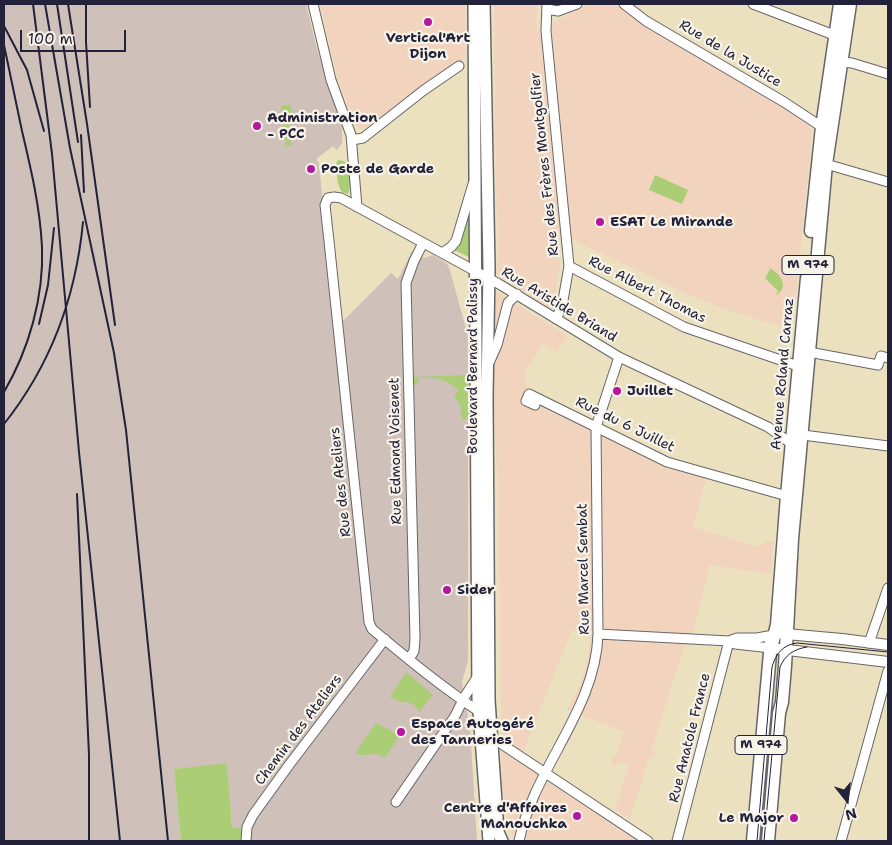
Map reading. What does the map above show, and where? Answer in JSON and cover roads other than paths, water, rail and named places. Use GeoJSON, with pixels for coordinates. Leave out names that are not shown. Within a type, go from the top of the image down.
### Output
{"type":"FeatureCollection","features":[{"type":"Feature","properties":{"kind":"main road","name":"Boulevard Bernard Palissy"},"geometry":{"type":"LineString","coordinates":[[474,4],[475,271],[478,398],[478,676],[485,725]]}},
{"type":"Feature","properties":{"kind":"main road","name":"Boulevard Bernard Palissy"},"geometry":{"type":"LineString","coordinates":[[484,4],[489,278],[485,725]]}},
{"type":"Feature","properties":{"kind":"main road","name":"Avenue Roland Carraz"},"geometry":{"type":"LineString","coordinates":[[788,539],[801,454],[798,433],[798,366],[822,126],[840,4]]}},
{"type":"Feature","properties":{"kind":"main road","name":"Avenue Roland Carraz"},"geometry":{"type":"LineString","coordinates":[[788,539],[787,496],[792,444],[798,433],[809,352],[826,164],[850,4]]}},
{"type":"Feature","properties":{"kind":"main road"},"geometry":{"type":"LineString","coordinates":[[834,35],[841,62]]}},
{"type":"Feature","properties":{"kind":"main road","name":"M 974"},"geometry":{"type":"LineString","coordinates":[[768,841],[785,666],[786,650],[778,635],[778,623],[782,553],[788,539]]}},
{"type":"Feature","properties":{"kind":"main road","name":"M 974"},"geometry":{"type":"LineString","coordinates":[[753,841],[762,734],[778,635],[788,539]]}},
{"type":"Feature","properties":{"kind":"main road"},"geometry":{"type":"LineString","coordinates":[[485,725],[489,841]]}},
{"type":"Feature","properties":{"kind":"main road"},"geometry":{"type":"LineString","coordinates":[[485,725],[498,832],[502,841]]}},
{"type":"Feature","properties":{"kind":"street"},"geometry":{"type":"LineString","coordinates":[[313,4],[331,80],[352,140],[357,207]]}},
{"type":"Feature","properties":{"kind":"street"},"geometry":{"type":"LineString","coordinates":[[547,6],[564,10],[577,4]]}},
{"type":"Feature","properties":{"kind":"street","name":"Rue de la Justice"},"geometry":{"type":"LineString","coordinates":[[624,4],[646,21],[822,126]]}},
{"type":"Feature","properties":{"kind":"street"},"geometry":{"type":"LineString","coordinates":[[753,4],[834,35]]}},
{"type":"Feature","properties":{"kind":"street","name":"Rue des Frères Montgolfier"},"geometry":{"type":"LineString","coordinates":[[547,6],[546,31],[552,103],[569,266],[562,306],[556,319]]}},
{"type":"Feature","properties":{"kind":"street"},"geometry":{"type":"LineString","coordinates":[[841,62],[852,63],[888,74]]}},
{"type":"Feature","properties":{"kind":"street"},"geometry":{"type":"LineString","coordinates":[[352,140],[363,138],[424,90],[459,66]]}},
{"type":"Feature","properties":{"kind":"street"},"geometry":{"type":"LineString","coordinates":[[826,164],[888,182]]}},
{"type":"Feature","properties":{"kind":"street","name":"Boulevard Bernard Palissy"},"geometry":{"type":"LineString","coordinates":[[442,253],[456,241],[476,176]]}},
{"type":"Feature","properties":{"kind":"street","name":"Rue des Ateliers"},"geometry":{"type":"LineString","coordinates":[[341,198],[331,197],[326,203],[368,612],[372,629],[462,701],[485,725],[545,772],[648,841]]}},
{"type":"Feature","properties":{"kind":"street","name":"Rue Aristide Briand"},"geometry":{"type":"LineString","coordinates":[[341,198],[517,294],[619,357],[768,427],[792,444]]}},
{"type":"Feature","properties":{"kind":"street","name":"Rue Edmond Voisenet"},"geometry":{"type":"LineString","coordinates":[[409,659],[414,651],[414,639],[406,283],[423,243]]}},
{"type":"Feature","properties":{"kind":"street","name":"Rue Albert Thomas"},"geometry":{"type":"LineString","coordinates":[[569,266],[684,327],[798,366]]}},
{"type":"Feature","properties":{"kind":"street"},"geometry":{"type":"LineString","coordinates":[[488,363],[497,345],[508,304],[517,294]]}},
{"type":"Feature","properties":{"kind":"street"},"geometry":{"type":"LineString","coordinates":[[809,352],[878,365],[881,356],[888,358]]}},
{"type":"Feature","properties":{"kind":"street","name":"Rue Marcel Sembat"},"geometry":{"type":"LineString","coordinates":[[519,841],[545,772],[590,683],[596,661],[598,634],[596,426],[619,357]]}},
{"type":"Feature","properties":{"kind":"street","name":"Rue du 6 Juillet"},"geometry":{"type":"LineString","coordinates":[[535,406],[526,401],[529,394],[667,462],[787,496]]}},
{"type":"Feature","properties":{"kind":"street","name":"Rue Aristide Briand"},"geometry":{"type":"LineString","coordinates":[[768,427],[888,446]]}},
{"type":"Feature","properties":{"kind":"street"},"geometry":{"type":"LineString","coordinates":[[869,643],[888,588]]}},
{"type":"Feature","properties":{"kind":"street"},"geometry":{"type":"LineString","coordinates":[[598,634],[688,638],[729,641],[735,644],[778,635],[809,635],[888,645]]}},
{"type":"Feature","properties":{"kind":"street","name":"Chemin des Ateliers"},"geometry":{"type":"LineString","coordinates":[[246,841],[247,826],[253,816],[384,639]]}},
{"type":"Feature","properties":{"kind":"street","name":"Rue Anatole France"},"geometry":{"type":"LineString","coordinates":[[677,841],[729,641]]}},
{"type":"Feature","properties":{"kind":"street"},"geometry":{"type":"LineString","coordinates":[[786,650],[888,662]]}},
{"type":"Feature","properties":{"kind":"street"},"geometry":{"type":"LineString","coordinates":[[840,841],[888,670]]}},
{"type":"Feature","properties":{"kind":"street"},"geometry":{"type":"LineString","coordinates":[[396,802],[455,716],[478,676]]}},
{"type":"Feature","properties":{"kind":"tram line"},"geometry":{"type":"LineString","coordinates":[[757,841],[772,667],[778,654],[784,648],[797,643],[888,652]]}},
{"type":"Feature","properties":{"kind":"tram line"},"geometry":{"type":"LineString","coordinates":[[764,841],[780,667],[784,659],[791,653],[807,647]]}},
{"type":"Feature","properties":{"kind":"railway"},"geometry":{"type":"LineString","coordinates":[[33,4],[52,154],[79,452],[120,841]]}},
{"type":"Feature","properties":{"kind":"railway"},"geometry":{"type":"LineString","coordinates":[[45,4],[70,148],[114,353],[126,430],[168,841]]}},
{"type":"Feature","properties":{"kind":"railway"},"geometry":{"type":"LineString","coordinates":[[57,4],[78,142]]}},
{"type":"Feature","properties":{"kind":"railway"},"geometry":{"type":"LineString","coordinates":[[68,4],[115,325]]}},
{"type":"Feature","properties":{"kind":"railway"},"geometry":{"type":"LineString","coordinates":[[86,4],[90,107]]}},
{"type":"Feature","properties":{"kind":"railway"},"geometry":{"type":"LineString","coordinates":[[4,26],[27,70],[44,131]]}},
{"type":"Feature","properties":{"kind":"railway"},"geometry":{"type":"LineString","coordinates":[[4,45],[35,188],[42,247],[40,285],[33,322],[21,358],[4,392]]}},
{"type":"Feature","properties":{"kind":"railway"},"geometry":{"type":"LineString","coordinates":[[81,135],[84,192]]}},
{"type":"Feature","properties":{"kind":"railway"},"geometry":{"type":"LineString","coordinates":[[4,424],[35,378],[58,329],[74,277],[83,222]]}},
{"type":"Feature","properties":{"kind":"railway"},"geometry":{"type":"LineString","coordinates":[[39,324],[48,285],[54,228]]}},
{"type":"Feature","properties":{"kind":"railway"},"geometry":{"type":"LineString","coordinates":[[77,494],[89,755],[89,841]]}},
{"type":"Feature","properties":{"kind":"place","name":"Vertical'Art Dijon"},"geometry":{"type":"Point","coordinates":[428,22]}},
{"type":"Feature","properties":{"kind":"place","name":"Administration - PCC"},"geometry":{"type":"Point","coordinates":[257,126]}},
{"type":"Feature","properties":{"kind":"place","name":"Poste de Garde"},"geometry":{"type":"Point","coordinates":[311,169]}},
{"type":"Feature","properties":{"kind":"place","name":"ESAT Le Mirande"},"geometry":{"type":"Point","coordinates":[600,222]}},
{"type":"Feature","properties":{"kind":"place","name":"Juillet"},"geometry":{"type":"Point","coordinates":[617,391]}},
{"type":"Feature","properties":{"kind":"place","name":"Sider"},"geometry":{"type":"Point","coordinates":[447,590]}},
{"type":"Feature","properties":{"kind":"place","name":"Espace Autogéré des Tanneries"},"geometry":{"type":"Point","coordinates":[401,732]}},
{"type":"Feature","properties":{"kind":"place","name":"Centre d'Affaires Manouchka"},"geometry":{"type":"Point","coordinates":[577,816]}},
{"type":"Feature","properties":{"kind":"place","name":"Le Major"},"geometry":{"type":"Point","coordinates":[794,818]}}]}
